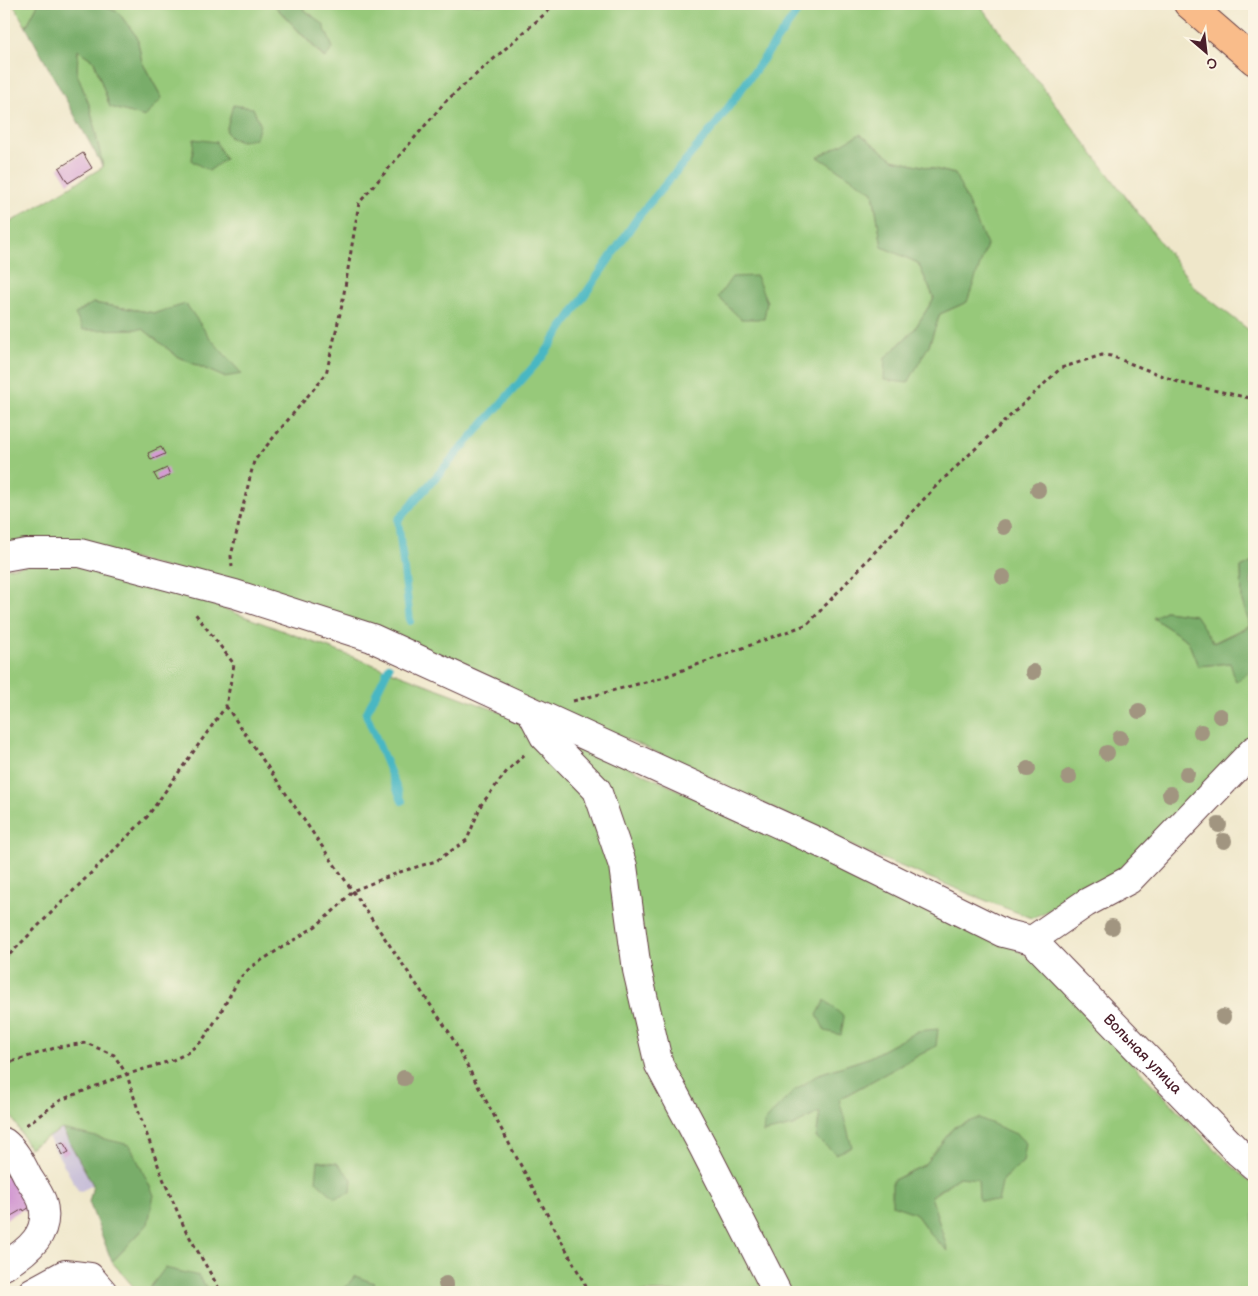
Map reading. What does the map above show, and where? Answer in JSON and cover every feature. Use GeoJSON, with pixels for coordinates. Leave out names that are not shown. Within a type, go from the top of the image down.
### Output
{"type":"FeatureCollection","features":[{"type":"Feature","properties":{"kind":"main road"},"geometry":{"type":"LineString","coordinates":[[1188,4],[1241,52],[1254,61]]}},
{"type":"Feature","properties":{"kind":"street"},"geometry":{"type":"LineString","coordinates":[[4,557],[26,553],[80,553],[235,594],[372,638],[827,846],[1003,933],[1032,940],[1086,904],[1129,880],[1254,750]]}},
{"type":"Feature","properties":{"kind":"street"},"geometry":{"type":"LineString","coordinates":[[531,711],[544,736],[597,790],[623,866],[637,970],[659,1065],[703,1147],[776,1292]]}},
{"type":"Feature","properties":{"kind":"street","name":"Вольная улица"},"geometry":{"type":"LineString","coordinates":[[1032,940],[1239,1153],[1254,1166]]}},
{"type":"Feature","properties":{"kind":"street"},"geometry":{"type":"LineString","coordinates":[[4,1266],[19,1257],[38,1239],[45,1220],[42,1200],[8,1145],[11,1136]]}},
{"type":"Feature","properties":{"kind":"street"},"geometry":{"type":"LineString","coordinates":[[32,1292],[65,1274],[90,1277],[103,1292]]}},
{"type":"Feature","properties":{"kind":"path"},"geometry":{"type":"LineString","coordinates":[[235,594],[230,556],[254,460],[326,374],[342,305],[359,203],[446,100],[556,4]]}},
{"type":"Feature","properties":{"kind":"path"},"geometry":{"type":"LineString","coordinates":[[531,711],[661,678],[808,624],[937,485],[1061,368],[1102,355],[1111,356],[1180,383],[1254,399]]}},
{"type":"Feature","properties":{"kind":"path"},"geometry":{"type":"LineString","coordinates":[[4,960],[147,817],[226,706],[234,664],[192,610]]}},
{"type":"Feature","properties":{"kind":"path"},"geometry":{"type":"LineString","coordinates":[[226,706],[448,1032],[589,1292]]}},
{"type":"Feature","properties":{"kind":"path"},"geometry":{"type":"LineString","coordinates":[[11,1136],[61,1100],[173,1060],[194,1047],[202,1040],[218,1017],[239,979],[251,967],[316,926],[338,907],[352,890],[436,861],[467,840],[481,805],[507,771],[544,736]]}},
{"type":"Feature","properties":{"kind":"path"},"geometry":{"type":"LineString","coordinates":[[4,1062],[14,1061],[58,1047],[86,1043],[114,1055],[127,1075],[140,1116],[185,1229],[221,1292]]}},
{"type":"Feature","properties":{"kind":"shaded area"},"geometry":{"type":"Polygon","coordinates":[[[62,1129],[93,1185],[79,1192],[48,1137],[62,1129]]]}},
{"type":"Feature","properties":{"kind":"green space"},"geometry":{"type":"Polygon","coordinates":[[[13,4],[38,4],[26,27],[13,4]]]}},
{"type":"Feature","properties":{"kind":"green space"},"geometry":{"type":"Polygon","coordinates":[[[38,4],[97,4],[118,12],[137,37],[142,62],[162,98],[145,117],[110,107],[94,61],[78,50],[77,74],[90,107],[103,167],[26,27],[38,4]]]}},
{"type":"Feature","properties":{"kind":"green space"},"geometry":{"type":"Polygon","coordinates":[[[97,4],[273,4],[324,58],[313,16],[303,9],[303,4],[979,4],[1196,289],[1254,334],[1254,561],[1241,568],[1242,601],[1250,625],[1213,643],[1195,615],[1165,611],[1153,618],[1188,641],[1198,666],[1230,663],[1246,673],[1254,667],[1254,731],[1174,816],[1105,884],[1032,918],[863,851],[643,746],[277,598],[57,538],[4,547],[4,226],[103,167],[90,107],[77,74],[78,50],[94,61],[110,107],[162,98],[142,62],[137,37],[118,12],[97,4]],[[860,134],[873,192],[882,246],[918,263],[934,298],[914,330],[885,358],[929,345],[940,314],[967,302],[955,174],[893,159],[860,134]],[[93,303],[143,329],[178,357],[224,377],[210,338],[186,305],[155,313],[93,303]]]}},
{"type":"Feature","properties":{"kind":"green space"},"geometry":{"type":"Polygon","coordinates":[[[273,4],[303,4],[303,9],[323,24],[333,48],[325,58],[273,4]]]}},
{"type":"Feature","properties":{"kind":"green space"},"geometry":{"type":"Polygon","coordinates":[[[233,105],[253,108],[260,124],[256,139],[242,141],[230,138],[226,131],[233,105]]]}},
{"type":"Feature","properties":{"kind":"green space"},"geometry":{"type":"Polygon","coordinates":[[[860,134],[893,159],[955,174],[987,245],[967,302],[940,314],[929,345],[908,383],[884,380],[885,358],[914,330],[934,298],[918,263],[882,247],[873,192],[818,157],[860,134]]]}},
{"type":"Feature","properties":{"kind":"green space"},"geometry":{"type":"Polygon","coordinates":[[[194,139],[216,142],[225,159],[209,171],[192,161],[194,139]]]}},
{"type":"Feature","properties":{"kind":"green space"},"geometry":{"type":"Polygon","coordinates":[[[756,276],[767,302],[764,319],[741,319],[718,297],[732,277],[756,276]]]}},
{"type":"Feature","properties":{"kind":"green space"},"geometry":{"type":"Polygon","coordinates":[[[93,303],[155,313],[186,304],[210,338],[242,374],[224,377],[178,357],[143,329],[83,330],[75,314],[93,303]]]}},
{"type":"Feature","properties":{"kind":"green space"},"geometry":{"type":"Polygon","coordinates":[[[1254,561],[1251,583],[1254,588],[1254,667],[1236,682],[1230,663],[1198,666],[1188,641],[1153,618],[1165,611],[1195,615],[1214,643],[1250,626],[1242,601],[1241,568],[1254,561]]]}},
{"type":"Feature","properties":{"kind":"green space"},"geometry":{"type":"Polygon","coordinates":[[[30,564],[78,566],[150,581],[556,733],[1012,946],[1048,971],[1087,1017],[1229,1163],[1254,1185],[1254,1292],[379,1292],[374,1283],[344,1289],[346,1292],[209,1292],[199,1276],[149,1289],[149,1292],[138,1292],[112,1262],[148,1224],[62,1129],[29,1148],[4,1102],[4,569],[30,564]],[[918,1031],[868,1058],[819,1074],[820,1112],[817,1138],[839,1099],[936,1046],[918,1031]],[[954,1127],[924,1165],[892,1181],[931,1235],[947,1250],[931,1197],[959,1177],[1003,1179],[1023,1162],[954,1127]]]}},
{"type":"Feature","properties":{"kind":"green space"},"geometry":{"type":"Polygon","coordinates":[[[825,1000],[844,1017],[841,1035],[825,1031],[817,1015],[825,1000]]]}},
{"type":"Feature","properties":{"kind":"green space"},"geometry":{"type":"Polygon","coordinates":[[[938,1029],[936,1046],[839,1099],[852,1147],[836,1154],[816,1138],[820,1112],[793,1126],[763,1133],[764,1123],[777,1108],[795,1090],[819,1074],[868,1058],[918,1031],[938,1029]]]}},
{"type":"Feature","properties":{"kind":"green space"},"geometry":{"type":"Polygon","coordinates":[[[979,1118],[1016,1134],[1026,1143],[1023,1162],[1003,1179],[998,1202],[979,1200],[978,1179],[959,1177],[931,1196],[948,1251],[931,1235],[915,1213],[892,1205],[892,1181],[924,1165],[954,1127],[979,1118]]]}},
{"type":"Feature","properties":{"kind":"green space"},"geometry":{"type":"Polygon","coordinates":[[[62,1129],[130,1145],[154,1195],[148,1224],[112,1262],[89,1202],[93,1185],[62,1129]]]}},
{"type":"Feature","properties":{"kind":"green space"},"geometry":{"type":"Polygon","coordinates":[[[318,1161],[337,1163],[352,1179],[351,1193],[335,1198],[316,1181],[318,1161]]]}},
{"type":"Feature","properties":{"kind":"green space"},"geometry":{"type":"Polygon","coordinates":[[[165,1268],[199,1276],[209,1292],[149,1292],[149,1289],[165,1268]]]}},
{"type":"Feature","properties":{"kind":"green space"},"geometry":{"type":"Polygon","coordinates":[[[355,1276],[374,1283],[379,1292],[346,1292],[344,1289],[355,1276]]]}},
{"type":"Feature","properties":{"kind":"building"},"geometry":{"type":"Polygon","coordinates":[[[83,153],[92,168],[68,183],[59,168],[83,153]]]}},
{"type":"Feature","properties":{"kind":"building"},"geometry":{"type":"Polygon","coordinates":[[[161,447],[165,454],[151,460],[148,453],[161,447]]]}},
{"type":"Feature","properties":{"kind":"building"},"geometry":{"type":"Polygon","coordinates":[[[167,468],[170,475],[158,481],[154,474],[167,468]]]}},
{"type":"Feature","properties":{"kind":"building"},"geometry":{"type":"Polygon","coordinates":[[[63,1142],[69,1152],[63,1155],[58,1144],[63,1142]]]}},
{"type":"Feature","properties":{"kind":"building"},"geometry":{"type":"Polygon","coordinates":[[[11,1173],[30,1207],[6,1219],[4,1215],[4,1177],[11,1173]]]}},
{"type":"Feature","properties":{"kind":"waterway"},"geometry":{"type":"LineString","coordinates":[[410,621],[398,520],[543,356],[638,217],[717,123],[803,4]]}},
{"type":"Feature","properties":{"kind":"waterway"},"geometry":{"type":"LineString","coordinates":[[389,667],[366,714],[402,801]]}}]}
